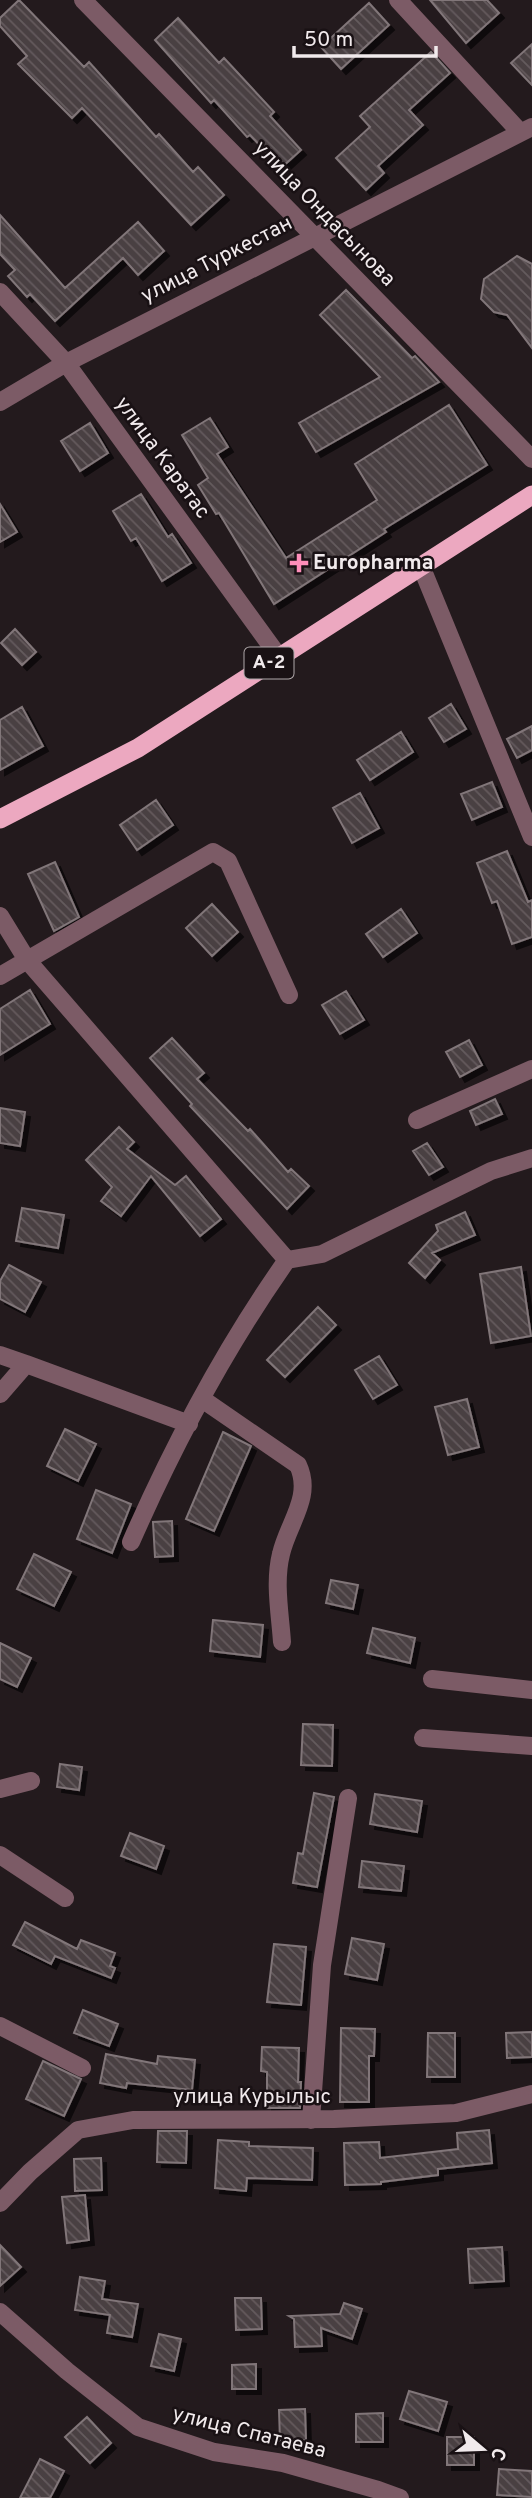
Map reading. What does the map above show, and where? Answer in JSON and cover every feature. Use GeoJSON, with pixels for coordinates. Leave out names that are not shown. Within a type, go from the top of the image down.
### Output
{"type":"FeatureCollection","features":[{"type":"Feature","properties":{"kind":"highway","name":"A-2"},"geometry":{"type":"LineString","coordinates":[[0,819],[138,748],[532,495]]}},
{"type":"Feature","properties":{"kind":"street","name":"улица Ондасынова"},"geometry":{"type":"LineString","coordinates":[[83,0],[532,459]]}},
{"type":"Feature","properties":{"kind":"street"},"geometry":{"type":"LineString","coordinates":[[398,0],[526,129]]}},
{"type":"Feature","properties":{"kind":"street","name":"улица Туркестан"},"geometry":{"type":"LineString","coordinates":[[0,402],[66,363],[526,129]]}},
{"type":"Feature","properties":{"kind":"street","name":"улица Каратас"},"geometry":{"type":"LineString","coordinates":[[0,292],[66,363],[279,657]]}},
{"type":"Feature","properties":{"kind":"street"},"geometry":{"type":"LineString","coordinates":[[421,566],[532,837]]}},
{"type":"Feature","properties":{"kind":"street"},"geometry":{"type":"LineString","coordinates":[[0,976],[213,852],[228,861],[289,995]]}},
{"type":"Feature","properties":{"kind":"street"},"geometry":{"type":"LineString","coordinates":[[0,916],[27,960],[287,1260]]}},
{"type":"Feature","properties":{"kind":"street"},"geometry":{"type":"LineString","coordinates":[[417,1119],[532,1069]]}},
{"type":"Feature","properties":{"kind":"street"},"geometry":{"type":"LineString","coordinates":[[131,1542],[160,1476],[249,1314],[287,1260],[322,1254],[491,1171],[532,1158]]}},
{"type":"Feature","properties":{"kind":"street"},"geometry":{"type":"LineString","coordinates":[[0,1355],[189,1424]]}},
{"type":"Feature","properties":{"kind":"street"},"geometry":{"type":"LineString","coordinates":[[0,1394],[26,1364]]}},
{"type":"Feature","properties":{"kind":"street"},"geometry":{"type":"LineString","coordinates":[[202,1399],[298,1465],[304,1478],[302,1494],[281,1554],[277,1587],[282,1642]]}},
{"type":"Feature","properties":{"kind":"street"},"geometry":{"type":"LineString","coordinates":[[432,1679],[532,1690]]}},
{"type":"Feature","properties":{"kind":"street"},"geometry":{"type":"LineString","coordinates":[[423,1738],[532,1746]]}},
{"type":"Feature","properties":{"kind":"street"},"geometry":{"type":"LineString","coordinates":[[0,1789],[31,1781]]}},
{"type":"Feature","properties":{"kind":"street"},"geometry":{"type":"LineString","coordinates":[[311,2120],[322,1965],[348,1798]]}},
{"type":"Feature","properties":{"kind":"street"},"geometry":{"type":"LineString","coordinates":[[0,1855],[65,1898]]}},
{"type":"Feature","properties":{"kind":"street"},"geometry":{"type":"LineString","coordinates":[[0,2026],[82,2068]]}},
{"type":"Feature","properties":{"kind":"street","name":"улица Курылыс"},"geometry":{"type":"LineString","coordinates":[[0,2203],[30,2172],[78,2130],[133,2120],[311,2120],[456,2113],[532,2094]]}},
{"type":"Feature","properties":{"kind":"street","name":"улица Спатаева"},"geometry":{"type":"LineString","coordinates":[[0,2312],[67,2371],[138,2427],[214,2452],[283,2463],[400,2498]]}},
{"type":"Feature","properties":{"kind":"building"},"geometry":{"type":"Polygon","coordinates":[[[19,0],[84,67],[89,62],[156,137],[159,134],[193,172],[198,167],[224,195],[191,225],[82,108],[72,118],[18,64],[27,56],[0,26],[0,18],[19,0]]]}},
{"type":"Feature","properties":{"kind":"building"},"geometry":{"type":"Polygon","coordinates":[[[430,0],[487,0],[499,13],[466,43],[430,0]]]}},
{"type":"Feature","properties":{"kind":"building"},"geometry":{"type":"Polygon","coordinates":[[[369,3],[389,25],[341,69],[321,47],[369,3]]]}},
{"type":"Feature","properties":{"kind":"building"},"geometry":{"type":"Polygon","coordinates":[[[178,18],[219,63],[224,58],[274,112],[270,116],[301,150],[281,168],[250,135],[247,137],[214,100],[211,103],[155,40],[178,18]]]}},
{"type":"Feature","properties":{"kind":"building"},"geometry":{"type":"Polygon","coordinates":[[[532,44],[532,85],[511,63],[532,44]]]}},
{"type":"Feature","properties":{"kind":"building"},"geometry":{"type":"Polygon","coordinates":[[[431,52],[450,73],[409,110],[423,125],[378,166],[384,173],[366,190],[336,158],[370,127],[360,116],[431,52]]]}},
{"type":"Feature","properties":{"kind":"building"},"geometry":{"type":"Polygon","coordinates":[[[0,215],[65,288],[138,222],[164,251],[138,275],[123,258],[55,321],[30,294],[27,297],[8,276],[15,270],[0,254],[0,215]]]}},
{"type":"Feature","properties":{"kind":"building"},"geometry":{"type":"Polygon","coordinates":[[[517,256],[532,264],[532,348],[507,315],[494,312],[481,299],[484,279],[517,256]]]}},
{"type":"Feature","properties":{"kind":"building"},"geometry":{"type":"Polygon","coordinates":[[[346,290],[439,382],[316,452],[299,423],[380,377],[320,315],[346,290]]]}},
{"type":"Feature","properties":{"kind":"building"},"geometry":{"type":"Polygon","coordinates":[[[449,405],[487,465],[384,529],[386,532],[274,604],[219,513],[216,514],[198,485],[208,478],[182,435],[210,418],[228,447],[217,454],[286,558],[377,500],[355,464],[449,405]]]}},
{"type":"Feature","properties":{"kind":"building"},"geometry":{"type":"Polygon","coordinates":[[[90,423],[108,453],[80,471],[61,441],[90,423]]]}},
{"type":"Feature","properties":{"kind":"building"},"geometry":{"type":"Polygon","coordinates":[[[141,494],[168,537],[172,534],[191,563],[162,581],[136,538],[131,541],[113,511],[141,494]]]}},
{"type":"Feature","properties":{"kind":"building"},"geometry":{"type":"Polygon","coordinates":[[[0,504],[17,532],[0,542],[0,504]]]}},
{"type":"Feature","properties":{"kind":"building"},"geometry":{"type":"Polygon","coordinates":[[[15,629],[36,652],[22,665],[1,643],[15,629]]]}},
{"type":"Feature","properties":{"kind":"building"},"geometry":{"type":"Polygon","coordinates":[[[451,704],[466,729],[444,742],[429,718],[451,704]]]}},
{"type":"Feature","properties":{"kind":"building"},"geometry":{"type":"Polygon","coordinates":[[[22,707],[43,746],[0,770],[0,720],[22,707]]]}},
{"type":"Feature","properties":{"kind":"building"},"geometry":{"type":"Polygon","coordinates":[[[532,726],[532,750],[517,758],[507,739],[532,726]]]}},
{"type":"Feature","properties":{"kind":"building"},"geometry":{"type":"Polygon","coordinates":[[[401,732],[413,752],[370,780],[357,760],[401,732]]]}},
{"type":"Feature","properties":{"kind":"building"},"geometry":{"type":"Polygon","coordinates":[[[492,782],[502,807],[472,820],[461,794],[492,782]]]}},
{"type":"Feature","properties":{"kind":"building"},"geometry":{"type":"Polygon","coordinates":[[[360,793],[379,828],[352,843],[333,808],[360,793]]]}},
{"type":"Feature","properties":{"kind":"building"},"geometry":{"type":"Polygon","coordinates":[[[156,800],[173,825],[137,850],[120,825],[156,800]]]}},
{"type":"Feature","properties":{"kind":"building"},"geometry":{"type":"Polygon","coordinates":[[[507,851],[528,902],[532,900],[532,937],[512,944],[497,901],[492,903],[477,863],[507,851]]]}},
{"type":"Feature","properties":{"kind":"building"},"geometry":{"type":"Polygon","coordinates":[[[55,862],[79,917],[54,931],[28,874],[55,862]]]}},
{"type":"Feature","properties":{"kind":"building"},"geometry":{"type":"Polygon","coordinates":[[[212,904],[238,932],[212,956],[186,928],[212,904]]]}},
{"type":"Feature","properties":{"kind":"building"},"geometry":{"type":"Polygon","coordinates":[[[401,909],[417,933],[383,957],[366,934],[401,909]]]}},
{"type":"Feature","properties":{"kind":"building"},"geometry":{"type":"Polygon","coordinates":[[[30,990],[50,1024],[0,1055],[0,1009],[30,990]]]}},
{"type":"Feature","properties":{"kind":"building"},"geometry":{"type":"Polygon","coordinates":[[[346,991],[364,1020],[340,1034],[322,1005],[346,991]]]}},
{"type":"Feature","properties":{"kind":"building"},"geometry":{"type":"Polygon","coordinates":[[[172,1038],[204,1073],[197,1079],[248,1131],[250,1129],[288,1172],[291,1169],[309,1186],[287,1209],[190,1106],[192,1104],[150,1058],[172,1038]]]}},
{"type":"Feature","properties":{"kind":"building"},"geometry":{"type":"Polygon","coordinates":[[[469,1040],[482,1065],[460,1077],[446,1052],[469,1040]]]}},
{"type":"Feature","properties":{"kind":"building"},"geometry":{"type":"Polygon","coordinates":[[[495,1099],[502,1114],[476,1125],[470,1111],[495,1099]]]}},
{"type":"Feature","properties":{"kind":"building"},"geometry":{"type":"Polygon","coordinates":[[[0,1108],[25,1112],[20,1146],[0,1143],[0,1108]]]}},
{"type":"Feature","properties":{"kind":"building"},"geometry":{"type":"Polygon","coordinates":[[[119,1127],[134,1142],[127,1149],[175,1185],[186,1176],[221,1219],[200,1236],[151,1176],[121,1216],[101,1201],[112,1187],[86,1160],[119,1127]]]}},
{"type":"Feature","properties":{"kind":"building"},"geometry":{"type":"Polygon","coordinates":[[[427,1143],[443,1167],[429,1175],[413,1151],[427,1143]]]}},
{"type":"Feature","properties":{"kind":"building"},"geometry":{"type":"Polygon","coordinates":[[[22,1208],[64,1215],[58,1248],[16,1241],[22,1208]]]}},
{"type":"Feature","properties":{"kind":"building"},"geometry":{"type":"Polygon","coordinates":[[[465,1212],[475,1235],[432,1253],[440,1260],[425,1278],[409,1263],[438,1231],[436,1225],[465,1212]]]}},
{"type":"Feature","properties":{"kind":"building"},"geometry":{"type":"Polygon","coordinates":[[[9,1265],[41,1282],[25,1312],[0,1299],[0,1281],[9,1265]]]}},
{"type":"Feature","properties":{"kind":"building"},"geometry":{"type":"Polygon","coordinates":[[[521,1267],[531,1336],[491,1343],[480,1274],[521,1267]]]}},
{"type":"Feature","properties":{"kind":"building"},"geometry":{"type":"Polygon","coordinates":[[[318,1307],[336,1325],[285,1377],[267,1360],[318,1307]]]}},
{"type":"Feature","properties":{"kind":"building"},"geometry":{"type":"Polygon","coordinates":[[[379,1356],[397,1385],[373,1399],[355,1370],[379,1356]]]}},
{"type":"Feature","properties":{"kind":"building"},"geometry":{"type":"Polygon","coordinates":[[[467,1399],[479,1447],[448,1455],[435,1407],[467,1399]]]}},
{"type":"Feature","properties":{"kind":"building"},"geometry":{"type":"Polygon","coordinates":[[[65,1429],[96,1444],[78,1481],[47,1466],[65,1429]]]}},
{"type":"Feature","properties":{"kind":"building"},"geometry":{"type":"Polygon","coordinates":[[[223,1432],[251,1446],[214,1531],[186,1519],[223,1432]]]}},
{"type":"Feature","properties":{"kind":"building"},"geometry":{"type":"Polygon","coordinates":[[[96,1490],[131,1504],[112,1553],[77,1539],[96,1490]]]}},
{"type":"Feature","properties":{"kind":"building"},"geometry":{"type":"Polygon","coordinates":[[[172,1521],[173,1556],[155,1557],[153,1522],[172,1521]]]}},
{"type":"Feature","properties":{"kind":"building"},"geometry":{"type":"Polygon","coordinates":[[[34,1554],[71,1572],[54,1606],[17,1589],[34,1554]]]}},
{"type":"Feature","properties":{"kind":"building"},"geometry":{"type":"Polygon","coordinates":[[[331,1580],[358,1585],[353,1609],[326,1603],[331,1580]]]}},
{"type":"Feature","properties":{"kind":"building"},"geometry":{"type":"Polygon","coordinates":[[[213,1620],[263,1625],[260,1657],[210,1651],[213,1620]]]}},
{"type":"Feature","properties":{"kind":"building"},"geometry":{"type":"Polygon","coordinates":[[[373,1628],[415,1638],[410,1663],[367,1653],[373,1628]]]}},
{"type":"Feature","properties":{"kind":"building"},"geometry":{"type":"Polygon","coordinates":[[[0,1643],[31,1658],[17,1687],[0,1679],[0,1643]]]}},
{"type":"Feature","properties":{"kind":"building"},"geometry":{"type":"Polygon","coordinates":[[[303,1724],[333,1725],[332,1766],[301,1765],[303,1724]]]}},
{"type":"Feature","properties":{"kind":"building"},"geometry":{"type":"Polygon","coordinates":[[[60,1764],[82,1767],[79,1790],[57,1787],[60,1764]]]}},
{"type":"Feature","properties":{"kind":"building"},"geometry":{"type":"Polygon","coordinates":[[[314,1793],[334,1797],[317,1887],[293,1883],[298,1853],[303,1854],[314,1793]]]}},
{"type":"Feature","properties":{"kind":"building"},"geometry":{"type":"Polygon","coordinates":[[[375,1794],[422,1801],[417,1832],[370,1824],[375,1794]]]}},
{"type":"Feature","properties":{"kind":"building"},"geometry":{"type":"Polygon","coordinates":[[[130,1833],[164,1846],[156,1869],[121,1856],[130,1833]]]}},
{"type":"Feature","properties":{"kind":"building"},"geometry":{"type":"Polygon","coordinates":[[[362,1861],[404,1866],[401,1891],[359,1887],[362,1861]]]}},
{"type":"Feature","properties":{"kind":"building"},"geometry":{"type":"Polygon","coordinates":[[[25,1922],[77,1949],[81,1940],[115,1953],[110,1966],[115,1968],[111,1978],[55,1956],[51,1964],[13,1945],[25,1922]]]}},
{"type":"Feature","properties":{"kind":"building"},"geometry":{"type":"Polygon","coordinates":[[[352,1938],[384,1944],[377,1980],[345,1974],[352,1938]]]}},
{"type":"Feature","properties":{"kind":"building"},"geometry":{"type":"Polygon","coordinates":[[[274,1944],[306,1947],[301,2005],[267,2002],[274,1944]]]}},
{"type":"Feature","properties":{"kind":"building"},"geometry":{"type":"Polygon","coordinates":[[[83,2010],[118,2024],[109,2046],[74,2033],[83,2010]]]}},
{"type":"Feature","properties":{"kind":"building"},"geometry":{"type":"Polygon","coordinates":[[[341,2028],[375,2029],[374,2056],[369,2056],[369,2102],[340,2102],[341,2028]]]}},
{"type":"Feature","properties":{"kind":"building"},"geometry":{"type":"Polygon","coordinates":[[[532,2032],[532,2057],[507,2058],[506,2033],[532,2032]]]}},
{"type":"Feature","properties":{"kind":"building"},"geometry":{"type":"Polygon","coordinates":[[[428,2033],[455,2033],[455,2077],[427,2077],[428,2033]]]}},
{"type":"Feature","properties":{"kind":"building"},"geometry":{"type":"Polygon","coordinates":[[[262,2047],[299,2048],[300,2108],[267,2108],[267,2072],[261,2071],[262,2047]]]}},
{"type":"Feature","properties":{"kind":"building"},"geometry":{"type":"Polygon","coordinates":[[[106,2054],[157,2064],[158,2056],[195,2060],[192,2090],[127,2083],[126,2088],[100,2083],[106,2054]]]}},
{"type":"Feature","properties":{"kind":"building"},"geometry":{"type":"Polygon","coordinates":[[[43,2061],[81,2079],[64,2116],[26,2099],[43,2061]]]}},
{"type":"Feature","properties":{"kind":"building"},"geometry":{"type":"Polygon","coordinates":[[[489,2130],[492,2163],[438,2169],[438,2175],[381,2184],[345,2185],[344,2143],[379,2142],[380,2158],[458,2149],[457,2133],[489,2130]]]}},
{"type":"Feature","properties":{"kind":"building"},"geometry":{"type":"Polygon","coordinates":[[[158,2131],[187,2131],[186,2163],[157,2162],[158,2131]]]}},
{"type":"Feature","properties":{"kind":"building"},"geometry":{"type":"Polygon","coordinates":[[[218,2140],[249,2142],[249,2146],[313,2148],[312,2180],[247,2178],[246,2191],[215,2188],[218,2140]]]}},
{"type":"Feature","properties":{"kind":"building"},"geometry":{"type":"Polygon","coordinates":[[[101,2158],[102,2190],[75,2191],[74,2159],[101,2158]]]}},
{"type":"Feature","properties":{"kind":"building"},"geometry":{"type":"Polygon","coordinates":[[[85,2195],[89,2240],[67,2243],[62,2197],[85,2195]]]}},
{"type":"Feature","properties":{"kind":"building"},"geometry":{"type":"Polygon","coordinates":[[[0,2245],[21,2267],[0,2286],[0,2245]]]}},
{"type":"Feature","properties":{"kind":"building"},"geometry":{"type":"Polygon","coordinates":[[[502,2247],[504,2281],[470,2283],[468,2249],[502,2247]]]}},
{"type":"Feature","properties":{"kind":"building"},"geometry":{"type":"Polygon","coordinates":[[[80,2277],[105,2281],[102,2299],[138,2304],[132,2337],[107,2333],[110,2315],[75,2310],[80,2277]]]}},
{"type":"Feature","properties":{"kind":"building"},"geometry":{"type":"Polygon","coordinates":[[[235,2298],[261,2298],[262,2329],[236,2330],[235,2298]]]}},
{"type":"Feature","properties":{"kind":"building"},"geometry":{"type":"Polygon","coordinates":[[[344,2303],[362,2309],[352,2339],[321,2328],[322,2346],[295,2347],[294,2319],[289,2316],[340,2314],[344,2303]]]}},
{"type":"Feature","properties":{"kind":"building"},"geometry":{"type":"Polygon","coordinates":[[[159,2334],[181,2339],[174,2371],[151,2366],[159,2334]]]}},
{"type":"Feature","properties":{"kind":"building"},"geometry":{"type":"Polygon","coordinates":[[[256,2364],[256,2389],[232,2389],[232,2365],[256,2364]]]}},
{"type":"Feature","properties":{"kind":"building"},"geometry":{"type":"Polygon","coordinates":[[[409,2391],[447,2402],[438,2431],[400,2419],[409,2391]]]}},
{"type":"Feature","properties":{"kind":"building"},"geometry":{"type":"Polygon","coordinates":[[[305,2409],[306,2440],[280,2441],[279,2410],[305,2409]]]}},
{"type":"Feature","properties":{"kind":"building"},"geometry":{"type":"Polygon","coordinates":[[[383,2413],[383,2442],[356,2442],[356,2414],[383,2413]]]}},
{"type":"Feature","properties":{"kind":"building"},"geometry":{"type":"Polygon","coordinates":[[[87,2417],[111,2443],[90,2463],[65,2437],[87,2417]]]}},
{"type":"Feature","properties":{"kind":"building"},"geometry":{"type":"Polygon","coordinates":[[[447,2437],[474,2437],[474,2465],[447,2465],[447,2437]]]}},
{"type":"Feature","properties":{"kind":"building"},"geometry":{"type":"Polygon","coordinates":[[[40,2459],[64,2471],[50,2498],[20,2498],[40,2459]]]}},
{"type":"Feature","properties":{"kind":"building"},"geometry":{"type":"Polygon","coordinates":[[[499,2469],[532,2471],[532,2497],[497,2495],[499,2469]]]}},
{"type":"Feature","properties":{"kind":"place","name":"Europharma"},"geometry":{"type":"Point","coordinates":[299,563]}}]}
